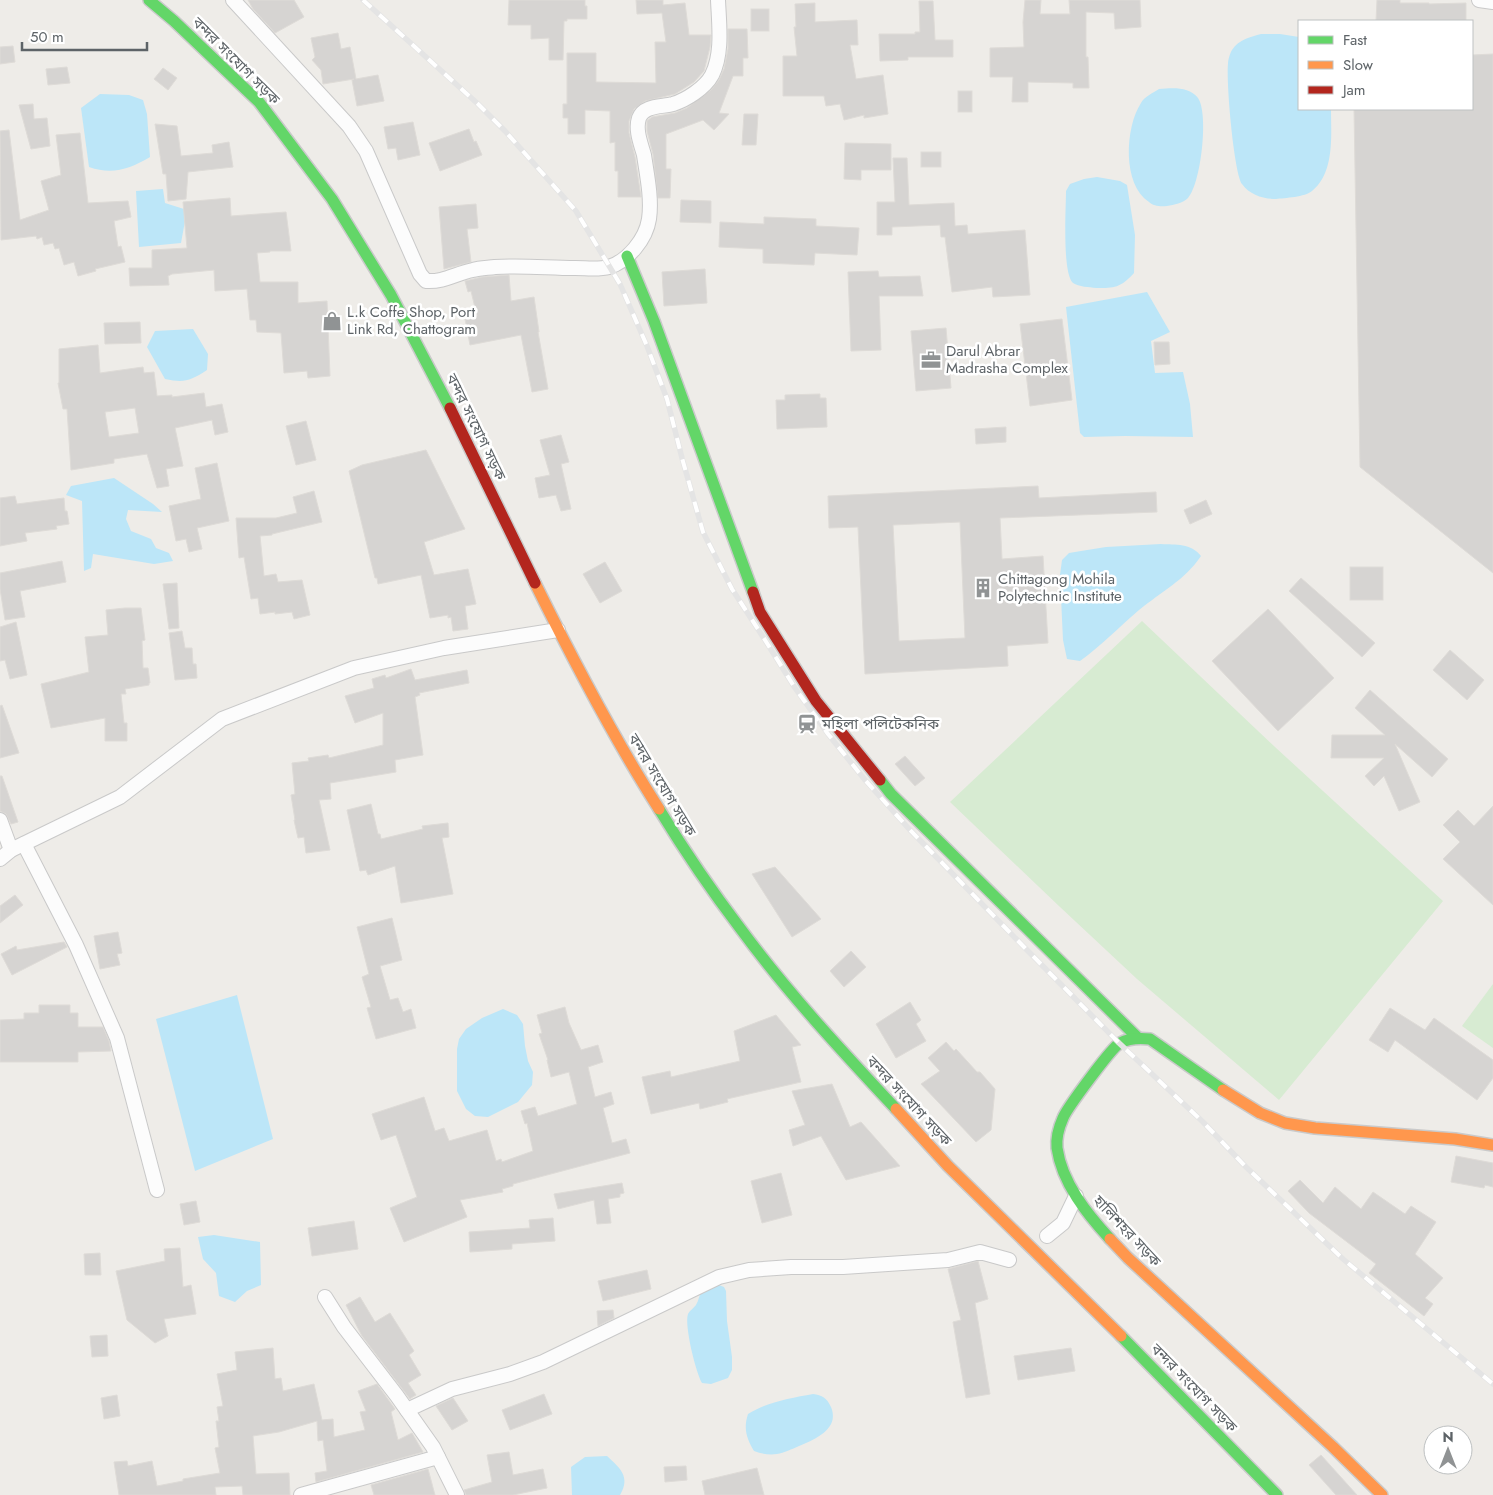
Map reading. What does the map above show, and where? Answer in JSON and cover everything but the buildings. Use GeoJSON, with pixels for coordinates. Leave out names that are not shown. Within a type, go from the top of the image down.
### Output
{"type":"FeatureCollection","features":[{"type":"Feature","properties":{"kind":"main road","name":"বন্দর সংযোগ সড়ক"},"geometry":{"type":"LineString","coordinates":[[149,0],[174,21],[259,102],[332,199],[391,295],[435,377],[558,630],[635,772],[683,848],[740,929],[821,1028],[948,1166],[1142,1356],[1277,1495]]}},
{"type":"Feature","properties":{"kind":"main road"},"geometry":{"type":"LineString","coordinates":[[627,256],[654,321],[760,612],[816,701],[891,794],[1138,1038],[1150,1039],[1188,1068],[1260,1113],[1285,1123],[1315,1128],[1454,1139],[1493,1145]]}},
{"type":"Feature","properties":{"kind":"main road","name":"হালিশহর সড়ক"},"geometry":{"type":"LineString","coordinates":[[1138,1038],[1119,1043],[1087,1082],[1063,1117],[1058,1132],[1057,1146],[1060,1164],[1076,1196],[1093,1220],[1128,1258],[1382,1495]]}},
{"type":"Feature","properties":{"kind":"street"},"geometry":{"type":"LineString","coordinates":[[233,0],[349,126],[366,151],[420,274],[426,281],[439,282],[473,270],[496,267],[592,269],[609,266],[627,256],[645,232],[649,219],[648,181],[638,132],[640,116],[644,111],[684,99],[712,75],[719,43],[718,0]]}},
{"type":"Feature","properties":{"kind":"street"},"geometry":{"type":"LineString","coordinates":[[1478,0],[1493,2]]}},
{"type":"Feature","properties":{"kind":"street"},"geometry":{"type":"LineString","coordinates":[[0,859],[18,847],[120,797],[222,720],[354,668],[444,648],[558,630]]}},
{"type":"Feature","properties":{"kind":"street"},"geometry":{"type":"LineString","coordinates":[[0,820],[76,945],[117,1038],[157,1190]]}},
{"type":"Feature","properties":{"kind":"street"},"geometry":{"type":"LineString","coordinates":[[1047,1236],[1063,1223],[1076,1196]]}},
{"type":"Feature","properties":{"kind":"street"},"geometry":{"type":"LineString","coordinates":[[407,1410],[452,1389],[510,1374],[543,1362],[719,1277],[749,1270],[791,1267],[843,1267],[948,1260],[980,1252],[1009,1260]]}},
{"type":"Feature","properties":{"kind":"street"},"geometry":{"type":"LineString","coordinates":[[326,1297],[344,1326],[407,1410],[438,1457],[457,1495]]}},
{"type":"Feature","properties":{"kind":"street"},"geometry":{"type":"LineString","coordinates":[[301,1495],[438,1457]]}},
{"type":"Feature","properties":{"kind":"green space"},"geometry":{"type":"Polygon","coordinates":[[[1142,621],[1275,747],[1443,901],[1279,1100],[1137,979],[950,802],[1142,621]]]}},
{"type":"Feature","properties":{"kind":"green space"},"geometry":{"type":"Polygon","coordinates":[[[1493,984],[1493,1048],[1462,1026],[1493,984]]]}},
{"type":"Feature","properties":{"kind":"water"},"geometry":{"type":"Polygon","coordinates":[[[1261,34],[1298,37],[1298,110],[1331,110],[1331,141],[1328,164],[1325,174],[1309,193],[1276,199],[1266,198],[1253,194],[1242,184],[1236,163],[1229,107],[1228,61],[1231,51],[1238,43],[1261,34]]]}},
{"type":"Feature","properties":{"kind":"water"},"geometry":{"type":"Polygon","coordinates":[[[1169,88],[1190,91],[1198,98],[1203,118],[1200,164],[1193,190],[1184,201],[1165,206],[1157,206],[1140,194],[1130,170],[1129,155],[1129,140],[1136,113],[1144,99],[1159,89],[1169,88]]]}},
{"type":"Feature","properties":{"kind":"water"},"geometry":{"type":"Polygon","coordinates":[[[100,94],[129,95],[143,100],[147,114],[150,157],[121,170],[113,171],[89,167],[81,108],[100,94]]]}},
{"type":"Feature","properties":{"kind":"water"},"geometry":{"type":"Polygon","coordinates":[[[1097,177],[1120,181],[1127,185],[1135,235],[1134,273],[1125,282],[1113,287],[1096,288],[1075,284],[1070,277],[1067,267],[1065,240],[1066,191],[1070,184],[1097,177]]]}},
{"type":"Feature","properties":{"kind":"water"},"geometry":{"type":"Polygon","coordinates":[[[163,189],[165,203],[187,210],[181,243],[139,247],[136,191],[163,189]]]}},
{"type":"Feature","properties":{"kind":"water"},"geometry":{"type":"Polygon","coordinates":[[[1147,292],[1170,332],[1151,341],[1155,373],[1183,372],[1190,404],[1193,437],[1084,437],[1080,433],[1066,307],[1147,292]]]}},
{"type":"Feature","properties":{"kind":"water"},"geometry":{"type":"Polygon","coordinates":[[[193,329],[208,354],[207,370],[187,380],[165,379],[147,347],[155,331],[193,329]]]}},
{"type":"Feature","properties":{"kind":"water"},"geometry":{"type":"Polygon","coordinates":[[[114,478],[162,512],[128,510],[126,519],[131,531],[151,539],[156,548],[169,553],[173,561],[154,564],[93,554],[91,568],[84,571],[82,501],[66,495],[71,486],[114,478]]]}},
{"type":"Feature","properties":{"kind":"water"},"geometry":{"type":"Polygon","coordinates":[[[1161,544],[1188,547],[1201,556],[1188,572],[1139,610],[1088,655],[1080,661],[1067,659],[1063,640],[1060,575],[1062,560],[1069,553],[1081,551],[1106,547],[1161,544]]]}},
{"type":"Feature","properties":{"kind":"water"},"geometry":{"type":"Polygon","coordinates":[[[237,995],[273,1139],[195,1171],[156,1019],[237,995]]]}},
{"type":"Feature","properties":{"kind":"water"},"geometry":{"type":"Polygon","coordinates":[[[503,1009],[517,1015],[523,1024],[528,1061],[533,1072],[532,1085],[518,1102],[488,1117],[475,1116],[466,1109],[457,1091],[457,1049],[459,1039],[466,1029],[482,1018],[503,1009]]]}},
{"type":"Feature","properties":{"kind":"water"},"geometry":{"type":"Polygon","coordinates":[[[214,1235],[260,1242],[261,1285],[247,1291],[235,1302],[219,1296],[216,1273],[203,1259],[198,1237],[214,1235]]]}},
{"type":"Feature","properties":{"kind":"water"},"geometry":{"type":"Polygon","coordinates":[[[719,1285],[724,1287],[726,1291],[732,1370],[728,1378],[711,1384],[702,1383],[691,1349],[687,1320],[688,1314],[696,1305],[702,1290],[719,1285]]]}},
{"type":"Feature","properties":{"kind":"water"},"geometry":{"type":"Polygon","coordinates":[[[813,1394],[824,1398],[831,1407],[832,1421],[824,1432],[812,1440],[780,1453],[763,1454],[754,1451],[746,1434],[748,1414],[771,1403],[813,1394]]]}},
{"type":"Feature","properties":{"kind":"water"},"geometry":{"type":"Polygon","coordinates":[[[607,1456],[620,1469],[624,1478],[623,1489],[620,1495],[572,1495],[571,1467],[585,1457],[607,1456]]]}},
{"type":"Feature","properties":{"kind":"railway"},"geometry":{"type":"LineString","coordinates":[[363,0],[478,104],[505,131],[576,211],[620,284],[647,346],[667,399],[703,532],[732,589],[795,688],[828,734],[865,780],[910,830],[1025,948],[1119,1043],[1203,1122],[1246,1167],[1343,1259],[1493,1384]]}},
{"type":"Feature","properties":{"kind":"traffic: fast"},"geometry":{"type":"LineString","coordinates":[[149,0],[174,21],[259,102],[332,199],[391,295],[450,408]]}},
{"type":"Feature","properties":{"kind":"traffic: fast"},"geometry":{"type":"LineString","coordinates":[[627,256],[654,321],[753,592]]}},
{"type":"Feature","properties":{"kind":"traffic: fast"},"geometry":{"type":"LineString","coordinates":[[880,780],[891,794],[1138,1038]]}},
{"type":"Feature","properties":{"kind":"traffic: fast"},"geometry":{"type":"LineString","coordinates":[[659,809],[708,884],[758,952],[815,1021],[896,1109]]}},
{"type":"Feature","properties":{"kind":"traffic: fast"},"geometry":{"type":"LineString","coordinates":[[1110,1239],[1084,1208],[1070,1186],[1057,1148],[1058,1133],[1063,1118],[1090,1078],[1120,1043],[1142,1038],[1150,1039],[1223,1090]]}},
{"type":"Feature","properties":{"kind":"traffic: fast"},"geometry":{"type":"LineString","coordinates":[[1121,1336],[1277,1495]]}},
{"type":"Feature","properties":{"kind":"traffic: slow"},"geometry":{"type":"LineString","coordinates":[[535,583],[594,698],[659,809]]}},
{"type":"Feature","properties":{"kind":"traffic: slow"},"geometry":{"type":"LineString","coordinates":[[1223,1090],[1260,1113],[1285,1123],[1315,1128],[1455,1139],[1493,1145]]}},
{"type":"Feature","properties":{"kind":"traffic: slow"},"geometry":{"type":"LineString","coordinates":[[896,1109],[948,1166],[1121,1336]]}},
{"type":"Feature","properties":{"kind":"traffic: slow"},"geometry":{"type":"LineString","coordinates":[[1110,1239],[1382,1495]]}},
{"type":"Feature","properties":{"kind":"traffic: jam"},"geometry":{"type":"LineString","coordinates":[[450,408],[535,583]]}},
{"type":"Feature","properties":{"kind":"traffic: jam"},"geometry":{"type":"LineString","coordinates":[[753,592],[760,612],[816,701],[880,780]]}},
{"type":"Feature","properties":{"kind":"place","name":"L.k Coffe Shop, Port Link Rd, Chattogram"},"geometry":{"type":"Point","coordinates":[332,321]}},
{"type":"Feature","properties":{"kind":"place","name":"Darul Abrar Madrasha Complex"},"geometry":{"type":"Point","coordinates":[931,360]}},
{"type":"Feature","properties":{"kind":"place","name":"Chittagong Mohila Polytechnic Institute"},"geometry":{"type":"Point","coordinates":[983,588]}},
{"type":"Feature","properties":{"kind":"place","name":"মহিলা পলিটেকনিক"},"geometry":{"type":"Point","coordinates":[807,724]}}]}
